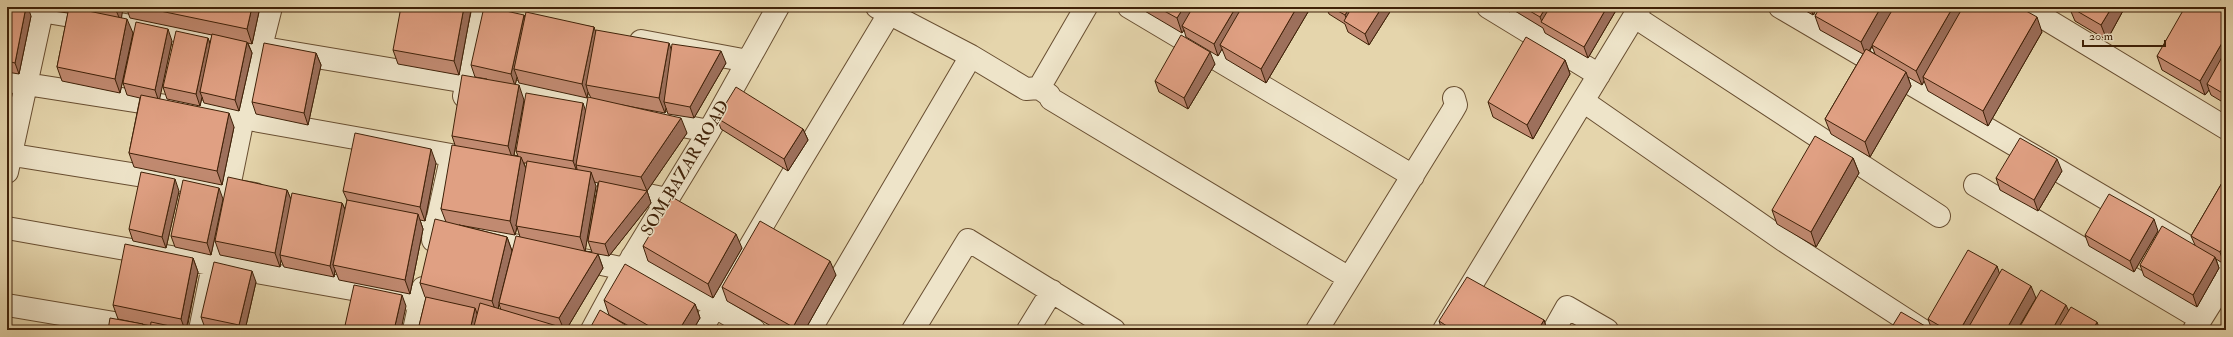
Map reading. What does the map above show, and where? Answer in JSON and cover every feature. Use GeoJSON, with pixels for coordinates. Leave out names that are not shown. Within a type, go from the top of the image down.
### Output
{"type":"FeatureCollection","features":[{"type":"Feature","properties":{"kind":"street"},"geometry":{"type":"LineString","coordinates":[[17,7],[42,9],[260,48],[467,82],[709,131]]}},
{"type":"Feature","properties":{"kind":"street"},"geometry":{"type":"LineString","coordinates":[[200,330],[243,118],[271,7]]}},
{"type":"Feature","properties":{"kind":"street"},"geometry":{"type":"LineString","coordinates":[[461,7],[483,9],[506,15]]}},
{"type":"Feature","properties":{"kind":"street","name":"SOM BAZAR ROAD"},"geometry":{"type":"LineString","coordinates":[[592,330],[629,263],[709,131],[778,7]]}},
{"type":"Feature","properties":{"kind":"street"},"geometry":{"type":"LineString","coordinates":[[1039,88],[1086,7]]}},
{"type":"Feature","properties":{"kind":"street"},"geometry":{"type":"LineString","coordinates":[[1129,7],[1412,176]]}},
{"type":"Feature","properties":{"kind":"street"},"geometry":{"type":"LineString","coordinates":[[1488,7],[1599,75]]}},
{"type":"Feature","properties":{"kind":"street"},"geometry":{"type":"LineString","coordinates":[[1780,7],[2226,269]]}},
{"type":"Feature","properties":{"kind":"street"},"geometry":{"type":"LineString","coordinates":[[2026,7],[2226,128]]}},
{"type":"Feature","properties":{"kind":"street"},"geometry":{"type":"LineString","coordinates":[[42,9],[16,82],[8,160],[229,189],[275,197]]}},
{"type":"Feature","properties":{"kind":"street"},"geometry":{"type":"LineString","coordinates":[[414,330],[483,9]]}},
{"type":"Feature","properties":{"kind":"street"},"geometry":{"type":"LineString","coordinates":[[701,330],[883,10],[971,56],[1026,89],[1039,88],[1049,95],[1050,99],[1349,278]]}},
{"type":"Feature","properties":{"kind":"street"},"geometry":{"type":"LineString","coordinates":[[1444,330],[1637,12],[1939,216]]}},
{"type":"Feature","properties":{"kind":"street"},"geometry":{"type":"LineString","coordinates":[[623,37],[748,61]]}},
{"type":"Feature","properties":{"kind":"street"},"geometry":{"type":"LineString","coordinates":[[810,330],[971,56]]}},
{"type":"Feature","properties":{"kind":"street"},"geometry":{"type":"LineString","coordinates":[[16,82],[243,118],[452,154],[498,164]]}},
{"type":"Feature","properties":{"kind":"street"},"geometry":{"type":"LineString","coordinates":[[1317,330],[1452,112],[1456,105],[1454,98]]}},
{"type":"Feature","properties":{"kind":"street"},"geometry":{"type":"LineString","coordinates":[[1583,101],[1783,240],[1922,330]]}},
{"type":"Feature","properties":{"kind":"street"},"geometry":{"type":"LineString","coordinates":[[544,173],[667,199]]}},
{"type":"Feature","properties":{"kind":"street"},"geometry":{"type":"LineString","coordinates":[[1975,185],[2198,325],[2226,279]]}},
{"type":"Feature","properties":{"kind":"street"},"geometry":{"type":"LineString","coordinates":[[375,215],[629,263],[715,306],[754,330]]}},
{"type":"Feature","properties":{"kind":"street"},"geometry":{"type":"LineString","coordinates":[[7,228],[213,266],[420,301],[473,314]]}},
{"type":"Feature","properties":{"kind":"street"},"geometry":{"type":"LineString","coordinates":[[913,330],[968,240],[1052,291],[1106,328]]}},
{"type":"Feature","properties":{"kind":"street"},"geometry":{"type":"LineString","coordinates":[[1028,330],[1052,291]]}},
{"type":"Feature","properties":{"kind":"street"},"geometry":{"type":"LineString","coordinates":[[7,305],[156,330]]}},
{"type":"Feature","properties":{"kind":"street"},"geometry":{"type":"LineString","coordinates":[[1554,330],[1568,307],[1607,330]]}},
{"type":"Feature","properties":{"kind":"building"},"geometry":{"type":"Polygon","coordinates":[[[7,7],[26,7],[15,63],[7,61],[7,7]]]}},
{"type":"Feature","properties":{"kind":"building"},"geometry":{"type":"Polygon","coordinates":[[[69,7],[127,19],[115,79],[57,67],[69,7]]]}},
{"type":"Feature","properties":{"kind":"building"},"geometry":{"type":"Polygon","coordinates":[[[141,7],[252,7],[247,29],[141,7]]]}},
{"type":"Feature","properties":{"kind":"building"},"geometry":{"type":"Polygon","coordinates":[[[401,7],[464,7],[454,61],[393,50],[401,7]]]}},
{"type":"Feature","properties":{"kind":"building"},"geometry":{"type":"Polygon","coordinates":[[[484,7],[524,15],[511,74],[471,65],[484,7]]]}},
{"type":"Feature","properties":{"kind":"building"},"geometry":{"type":"Polygon","coordinates":[[[1157,7],[1184,7],[1177,18],[1157,7]]]}},
{"type":"Feature","properties":{"kind":"building"},"geometry":{"type":"Polygon","coordinates":[[[1193,7],[1236,7],[1214,44],[1182,26],[1193,7]]]}},
{"type":"Feature","properties":{"kind":"building"},"geometry":{"type":"Polygon","coordinates":[[[1242,7],[1297,7],[1261,69],[1220,45],[1242,7]]]}},
{"type":"Feature","properties":{"kind":"building"},"geometry":{"type":"Polygon","coordinates":[[[1331,7],[1350,7],[1345,15],[1331,7]]]}},
{"type":"Feature","properties":{"kind":"building"},"geometry":{"type":"Polygon","coordinates":[[[1352,7],[1382,7],[1365,34],[1344,21],[1352,7]]]}},
{"type":"Feature","properties":{"kind":"building"},"geometry":{"type":"Polygon","coordinates":[[[1523,7],[1546,7],[1540,17],[1523,7]]]}},
{"type":"Feature","properties":{"kind":"building"},"geometry":{"type":"Polygon","coordinates":[[[1550,7],[1607,7],[1584,47],[1541,22],[1550,7]]]}},
{"type":"Feature","properties":{"kind":"building"},"geometry":{"type":"Polygon","coordinates":[[[1820,7],[1881,7],[1861,42],[1815,16],[1820,7]]]}},
{"type":"Feature","properties":{"kind":"building"},"geometry":{"type":"Polygon","coordinates":[[[1894,7],[1953,7],[1916,71],[1872,45],[1894,7]]]}},
{"type":"Feature","properties":{"kind":"building"},"geometry":{"type":"Polygon","coordinates":[[[1963,7],[2019,7],[2037,17],[1983,111],[1923,77],[1963,7]]]}},
{"type":"Feature","properties":{"kind":"building"},"geometry":{"type":"Polygon","coordinates":[[[2070,7],[2112,7],[2101,25],[2070,7]]]}},
{"type":"Feature","properties":{"kind":"building"},"geometry":{"type":"Polygon","coordinates":[[[2185,7],[2226,7],[2226,36],[2200,81],[2157,56],[2185,7]]]}},
{"type":"Feature","properties":{"kind":"building"},"geometry":{"type":"Polygon","coordinates":[[[526,12],[594,27],[582,84],[514,69],[526,12]]]}},
{"type":"Feature","properties":{"kind":"building"},"geometry":{"type":"Polygon","coordinates":[[[136,22],[168,29],[155,90],[123,83],[136,22]]]}},
{"type":"Feature","properties":{"kind":"building"},"geometry":{"type":"Polygon","coordinates":[[[596,30],[669,43],[659,98],[586,85],[596,30]]]}},
{"type":"Feature","properties":{"kind":"building"},"geometry":{"type":"Polygon","coordinates":[[[176,31],[208,38],[196,94],[163,87],[176,31]]]}},
{"type":"Feature","properties":{"kind":"building"},"geometry":{"type":"Polygon","coordinates":[[[212,34],[247,42],[235,100],[200,92],[212,34]]]}},
{"type":"Feature","properties":{"kind":"building"},"geometry":{"type":"Polygon","coordinates":[[[1181,35],[1210,52],[1184,98],[1155,81],[1181,35]]]}},
{"type":"Feature","properties":{"kind":"building"},"geometry":{"type":"Polygon","coordinates":[[[1526,37],[1565,60],[1527,125],[1488,102],[1526,37]]]}},
{"type":"Feature","properties":{"kind":"building"},"geometry":{"type":"Polygon","coordinates":[[[264,43],[316,53],[304,113],[252,102],[264,43]]]}},
{"type":"Feature","properties":{"kind":"building"},"geometry":{"type":"Polygon","coordinates":[[[672,44],[721,51],[690,107],[664,102],[672,44]]]}},
{"type":"Feature","properties":{"kind":"building"},"geometry":{"type":"Polygon","coordinates":[[[1866,49],[1906,72],[1865,142],[1825,119],[1866,49]]]}},
{"type":"Feature","properties":{"kind":"building"},"geometry":{"type":"Polygon","coordinates":[[[2226,50],[2226,95],[2207,84],[2226,50]]]}},
{"type":"Feature","properties":{"kind":"building"},"geometry":{"type":"Polygon","coordinates":[[[462,75],[519,85],[508,146],[452,136],[462,75]]]}},
{"type":"Feature","properties":{"kind":"building"},"geometry":{"type":"Polygon","coordinates":[[[736,87],[803,129],[784,159],[717,118],[736,87]]]}},
{"type":"Feature","properties":{"kind":"building"},"geometry":{"type":"Polygon","coordinates":[[[526,93],[583,103],[573,161],[516,151],[526,93]]]}},
{"type":"Feature","properties":{"kind":"building"},"geometry":{"type":"Polygon","coordinates":[[[141,95],[229,113],[217,171],[129,153],[141,95]]]}},
{"type":"Feature","properties":{"kind":"building"},"geometry":{"type":"Polygon","coordinates":[[[588,97],[681,118],[641,177],[576,165],[588,97]]]}},
{"type":"Feature","properties":{"kind":"building"},"geometry":{"type":"Polygon","coordinates":[[[355,133],[431,149],[420,207],[343,191],[355,133]]]}},
{"type":"Feature","properties":{"kind":"building"},"geometry":{"type":"Polygon","coordinates":[[[1815,136],[1853,158],[1811,232],[1772,210],[1815,136]]]}},
{"type":"Feature","properties":{"kind":"building"},"geometry":{"type":"Polygon","coordinates":[[[2020,138],[2057,159],[2034,200],[1996,178],[2020,138]]]}},
{"type":"Feature","properties":{"kind":"building"},"geometry":{"type":"Polygon","coordinates":[[[452,145],[521,157],[510,221],[441,209],[452,145]]]}},
{"type":"Feature","properties":{"kind":"building"},"geometry":{"type":"Polygon","coordinates":[[[527,161],[591,172],[580,237],[516,226],[527,161]]]}},
{"type":"Feature","properties":{"kind":"building"},"geometry":{"type":"Polygon","coordinates":[[[141,172],[175,179],[162,237],[129,229],[141,172]]]}},
{"type":"Feature","properties":{"kind":"building"},"geometry":{"type":"Polygon","coordinates":[[[2226,176],[2226,242],[2220,252],[2191,236],[2226,176]]]}},
{"type":"Feature","properties":{"kind":"building"},"geometry":{"type":"Polygon","coordinates":[[[228,177],[287,190],[275,253],[215,241],[228,177]]]}},
{"type":"Feature","properties":{"kind":"building"},"geometry":{"type":"Polygon","coordinates":[[[183,180],[219,188],[207,243],[171,236],[183,180]]]}},
{"type":"Feature","properties":{"kind":"building"},"geometry":{"type":"Polygon","coordinates":[[[599,181],[647,191],[605,244],[588,241],[599,181]]]}},
{"type":"Feature","properties":{"kind":"building"},"geometry":{"type":"Polygon","coordinates":[[[292,193],[342,203],[330,266],[280,255],[292,193]]]}},
{"type":"Feature","properties":{"kind":"building"},"geometry":{"type":"Polygon","coordinates":[[[2109,194],[2154,219],[2130,261],[2085,235],[2109,194]]]}},
{"type":"Feature","properties":{"kind":"building"},"geometry":{"type":"Polygon","coordinates":[[[672,197],[736,234],[708,284],[643,246],[672,197]]]}},
{"type":"Feature","properties":{"kind":"building"},"geometry":{"type":"Polygon","coordinates":[[[347,200],[418,214],[405,280],[333,265],[347,200]]]}},
{"type":"Feature","properties":{"kind":"building"},"geometry":{"type":"Polygon","coordinates":[[[435,219],[507,237],[492,301],[420,283],[435,219]]]}},
{"type":"Feature","properties":{"kind":"building"},"geometry":{"type":"Polygon","coordinates":[[[760,221],[830,261],[793,327],[722,287],[760,221]]]}},
{"type":"Feature","properties":{"kind":"building"},"geometry":{"type":"Polygon","coordinates":[[[2162,226],[2215,257],[2193,295],[2140,265],[2162,226]]]}},
{"type":"Feature","properties":{"kind":"building"},"geometry":{"type":"Polygon","coordinates":[[[516,236],[598,254],[559,318],[499,303],[516,236]]]}},
{"type":"Feature","properties":{"kind":"building"},"geometry":{"type":"Polygon","coordinates":[[[125,244],[193,258],[181,319],[113,305],[125,244]]]}},
{"type":"Feature","properties":{"kind":"building"},"geometry":{"type":"Polygon","coordinates":[[[1968,250],[1997,266],[1960,330],[1947,330],[1928,319],[1968,250]]]}},
{"type":"Feature","properties":{"kind":"building"},"geometry":{"type":"Polygon","coordinates":[[[214,262],[252,271],[239,325],[201,317],[214,262]]]}},
{"type":"Feature","properties":{"kind":"building"},"geometry":{"type":"Polygon","coordinates":[[[625,264],[695,304],[679,330],[656,330],[604,300],[625,264]]]}},
{"type":"Feature","properties":{"kind":"building"},"geometry":{"type":"Polygon","coordinates":[[[2002,269],[2031,286],[2006,330],[1967,330],[2002,269]]]}},
{"type":"Feature","properties":{"kind":"building"},"geometry":{"type":"Polygon","coordinates":[[[1467,277],[1544,320],[1538,330],[1453,330],[1439,321],[1467,277]]]}},
{"type":"Feature","properties":{"kind":"building"},"geometry":{"type":"Polygon","coordinates":[[[354,285],[402,295],[394,330],[344,330],[354,285]]]}},
{"type":"Feature","properties":{"kind":"building"},"geometry":{"type":"Polygon","coordinates":[[[2041,290],[2066,305],[2052,330],[2018,330],[2041,290]]]}},
{"type":"Feature","properties":{"kind":"building"},"geometry":{"type":"Polygon","coordinates":[[[426,297],[475,308],[470,330],[418,330],[426,297]]]}},
{"type":"Feature","properties":{"kind":"building"},"geometry":{"type":"Polygon","coordinates":[[[480,303],[557,326],[554,330],[473,330],[480,303]]]}},
{"type":"Feature","properties":{"kind":"building"},"geometry":{"type":"Polygon","coordinates":[[[2071,307],[2097,322],[2093,330],[2057,330],[2071,307]]]}},
{"type":"Feature","properties":{"kind":"building"},"geometry":{"type":"Polygon","coordinates":[[[600,310],[634,330],[589,330],[600,310]]]}},
{"type":"Feature","properties":{"kind":"building"},"geometry":{"type":"Polygon","coordinates":[[[1901,312],[1932,330],[1890,330],[1901,312]]]}},
{"type":"Feature","properties":{"kind":"building"},"geometry":{"type":"Polygon","coordinates":[[[110,318],[143,324],[141,330],[108,330],[110,318]]]}},
{"type":"Feature","properties":{"kind":"building"},"geometry":{"type":"Polygon","coordinates":[[[151,322],[189,330],[150,330],[151,322]]]}},
{"type":"Feature","properties":{"kind":"building"},"geometry":{"type":"Polygon","coordinates":[[[2101,326],[2107,330],[2099,330],[2101,326]]]}}]}
